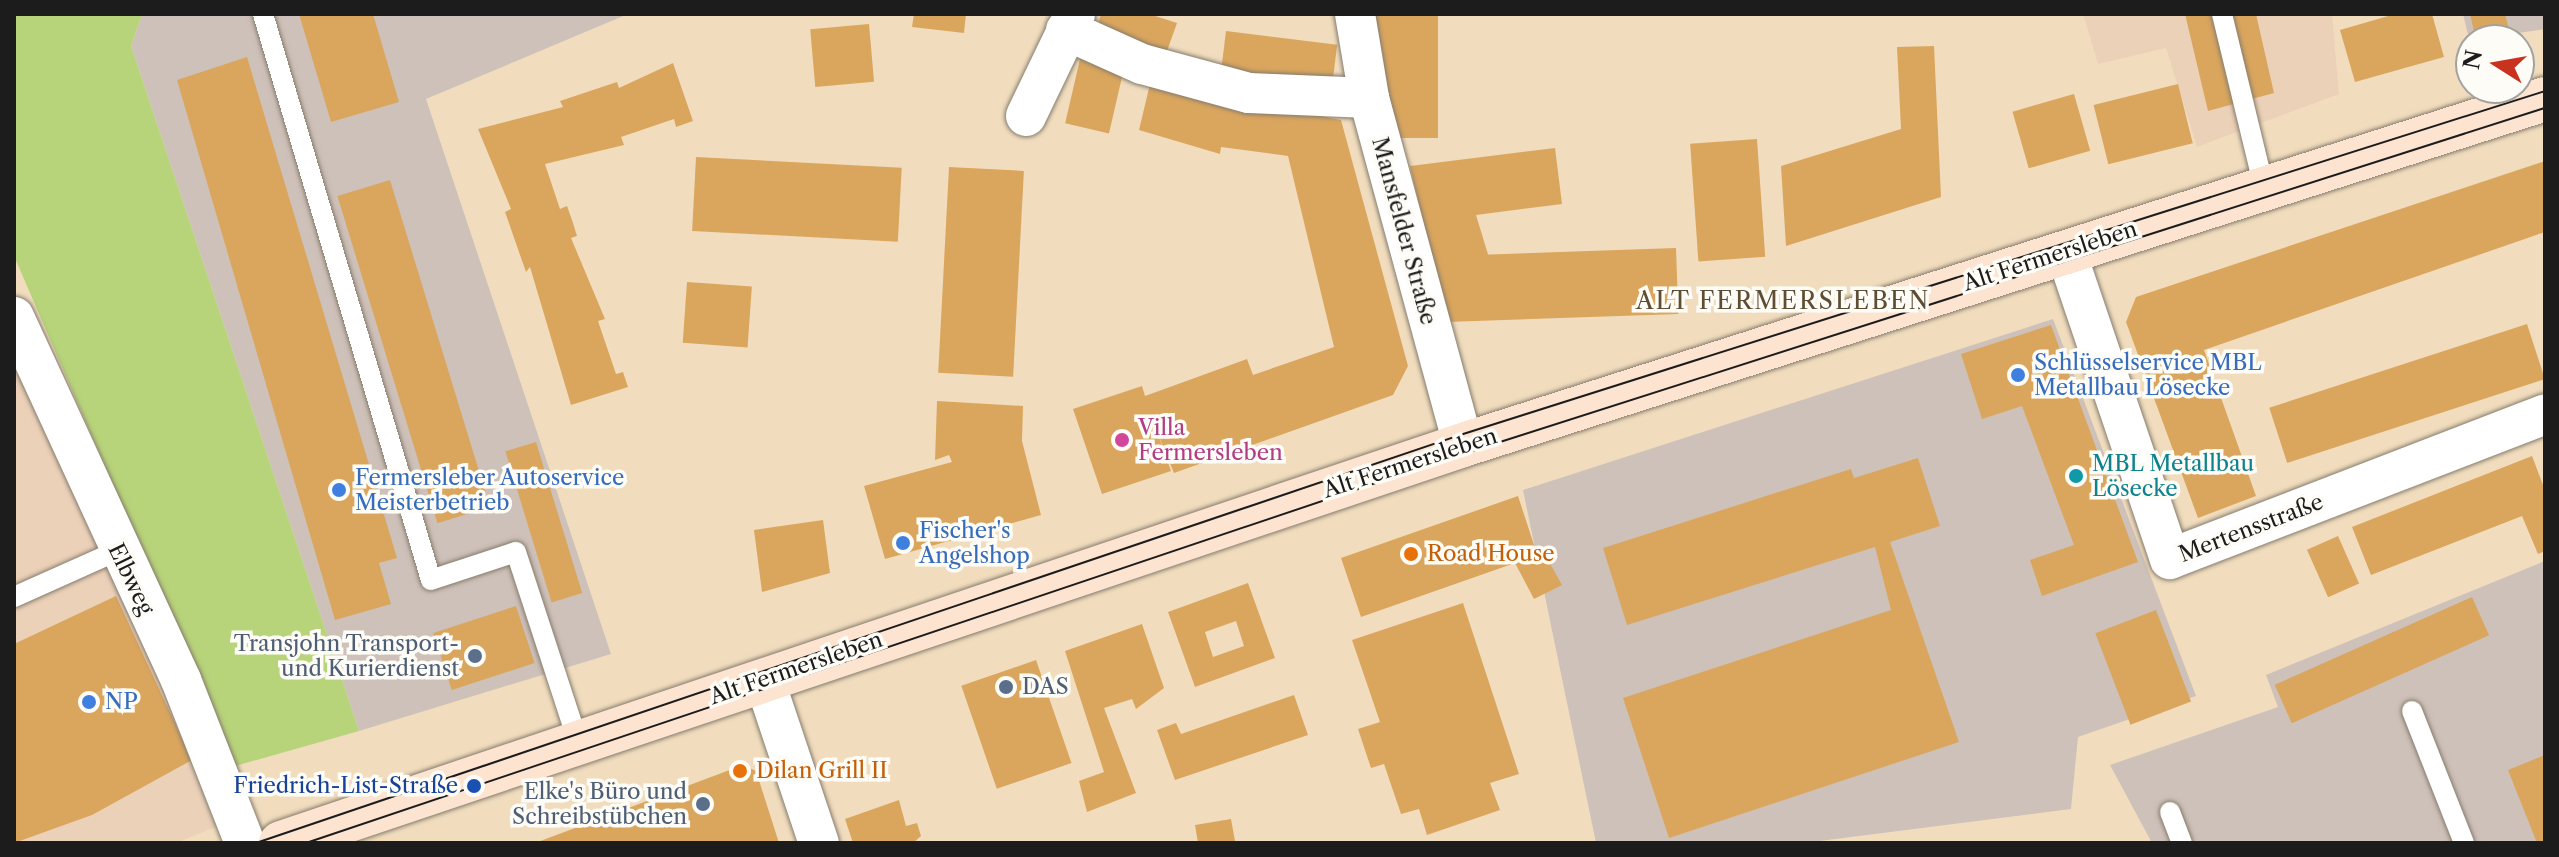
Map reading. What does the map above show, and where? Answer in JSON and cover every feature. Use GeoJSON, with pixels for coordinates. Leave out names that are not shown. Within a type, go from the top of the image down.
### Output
{"type":"FeatureCollection","features":[{"type":"Feature","properties":{"kind":"main road","name":"Alt Fermersleben"},"geometry":{"type":"LineString","coordinates":[[281,843],[1463,445],[2545,99]]}},
{"type":"Feature","properties":{"kind":"street","name":"Mansfelder Straße"},"geometry":{"type":"LineString","coordinates":[[1355,14],[1369,98],[1463,445]]}},
{"type":"Feature","properties":{"kind":"street"},"geometry":{"type":"LineString","coordinates":[[1026,116],[1070,22],[1142,64],[1249,93],[1369,98]]}},
{"type":"Feature","properties":{"kind":"street","name":"Mertensstraße"},"geometry":{"type":"LineString","coordinates":[[2066,252],[2170,559],[2545,414]]}},
{"type":"Feature","properties":{"kind":"street","name":"Elbweg"},"geometry":{"type":"LineString","coordinates":[[14,317],[117,551],[181,680],[245,843]]}},
{"type":"Feature","properties":{"kind":"street"},"geometry":{"type":"LineString","coordinates":[[764,679],[819,843]]}},
{"type":"Feature","properties":{"kind":"lane"},"geometry":{"type":"LineString","coordinates":[[263,14],[431,580],[516,552],[578,742]]}},
{"type":"Feature","properties":{"kind":"lane"},"geometry":{"type":"LineString","coordinates":[[2222,14],[2264,187]]}},
{"type":"Feature","properties":{"kind":"lane"},"geometry":{"type":"LineString","coordinates":[[14,597],[117,551]]}},
{"type":"Feature","properties":{"kind":"lane"},"geometry":{"type":"LineString","coordinates":[[2412,711],[2464,843]]}},
{"type":"Feature","properties":{"kind":"lane"},"geometry":{"type":"LineString","coordinates":[[2170,812],[2182,843]]}},
{"type":"Feature","properties":{"kind":"shaded area"},"geometry":{"type":"Polygon","coordinates":[[[142,14],[628,14],[426,99],[611,654],[359,731],[131,46],[142,14]]]}},
{"type":"Feature","properties":{"kind":"shaded area"},"geometry":{"type":"Polygon","coordinates":[[[2083,14],[2332,14],[2339,94],[2197,147],[2166,48],[2098,64],[2083,14]]]}},
{"type":"Feature","properties":{"kind":"shaded area"},"geometry":{"type":"Polygon","coordinates":[[[2463,14],[2545,14],[2545,29],[2535,30],[2535,24],[2465,24],[2463,14]]]}},
{"type":"Feature","properties":{"kind":"shaded area"},"geometry":{"type":"Polygon","coordinates":[[[2053,319],[2196,696],[2078,737],[2071,809],[1804,843],[1596,843],[1523,490],[2053,319]]]}},
{"type":"Feature","properties":{"kind":"shaded area"},"geometry":{"type":"Polygon","coordinates":[[[14,357],[118,574],[221,825],[176,843],[14,843],[14,357]]]}},
{"type":"Feature","properties":{"kind":"shaded area"},"geometry":{"type":"Polygon","coordinates":[[[2545,561],[2545,843],[2152,843],[2110,765],[2278,707],[2266,675],[2545,561]]]}},
{"type":"Feature","properties":{"kind":"green space"},"geometry":{"type":"Polygon","coordinates":[[[14,14],[142,14],[131,46],[359,731],[235,766],[14,256],[14,14]]]}},
{"type":"Feature","properties":{"kind":"building"},"geometry":{"type":"Polygon","coordinates":[[[299,14],[373,14],[399,102],[331,122],[299,14]]]}},
{"type":"Feature","properties":{"kind":"building"},"geometry":{"type":"Polygon","coordinates":[[[914,14],[966,14],[964,33],[912,27],[914,14]]]}},
{"type":"Feature","properties":{"kind":"building"},"geometry":{"type":"Polygon","coordinates":[[[1101,14],[1149,14],[1177,23],[1167,51],[1097,28],[1101,14]]]}},
{"type":"Feature","properties":{"kind":"building"},"geometry":{"type":"Polygon","coordinates":[[[1375,14],[1438,14],[1438,138],[1375,138],[1375,14]]]}},
{"type":"Feature","properties":{"kind":"building"},"geometry":{"type":"Polygon","coordinates":[[[2185,14],[2256,14],[2274,93],[2208,111],[2185,14]]]}},
{"type":"Feature","properties":{"kind":"building"},"geometry":{"type":"Polygon","coordinates":[[[2395,14],[2432,14],[2444,57],[2355,82],[2340,30],[2395,14]]]}},
{"type":"Feature","properties":{"kind":"building"},"geometry":{"type":"Polygon","coordinates":[[[2470,14],[2505,14],[2508,24],[2472,24],[2470,14]]]}},
{"type":"Feature","properties":{"kind":"building"},"geometry":{"type":"Polygon","coordinates":[[[869,24],[874,82],[815,87],[810,29],[869,24]]]}},
{"type":"Feature","properties":{"kind":"building"},"geometry":{"type":"Polygon","coordinates":[[[1226,31],[1337,45],[1332,85],[1221,72],[1226,31]]]}},
{"type":"Feature","properties":{"kind":"building"},"geometry":{"type":"Polygon","coordinates":[[[1934,46],[1941,197],[1786,246],[1781,166],[1901,129],[1897,47],[1934,46]]]}},
{"type":"Feature","properties":{"kind":"building"},"geometry":{"type":"Polygon","coordinates":[[[247,57],[397,558],[379,563],[391,604],[335,620],[177,80],[247,57]]]}},
{"type":"Feature","properties":{"kind":"building"},"geometry":{"type":"Polygon","coordinates":[[[1080,59],[1124,69],[1109,133],[1065,123],[1080,59]]]}},
{"type":"Feature","properties":{"kind":"building"},"geometry":{"type":"Polygon","coordinates":[[[673,63],[693,121],[676,127],[674,119],[621,137],[624,145],[545,164],[560,209],[567,206],[572,220],[577,236],[571,238],[605,319],[598,321],[616,374],[623,372],[628,387],[571,405],[530,267],[526,272],[505,212],[511,209],[478,129],[563,107],[560,101],[617,82],[619,88],[673,63]]]}},
{"type":"Feature","properties":{"kind":"building"},"geometry":{"type":"Polygon","coordinates":[[[1150,84],[1341,120],[1408,366],[1393,395],[1174,473],[1158,434],[1171,471],[1102,494],[1073,409],[1142,386],[1145,396],[1247,359],[1253,375],[1334,347],[1288,156],[1221,147],[1220,154],[1139,130],[1150,84]]]}},
{"type":"Feature","properties":{"kind":"building"},"geometry":{"type":"Polygon","coordinates":[[[2178,84],[2193,143],[2108,164],[2094,105],[2178,84]]]}},
{"type":"Feature","properties":{"kind":"building"},"geometry":{"type":"Polygon","coordinates":[[[2074,94],[2090,151],[2029,168],[2012,112],[2074,94]]]}},
{"type":"Feature","properties":{"kind":"building"},"geometry":{"type":"Polygon","coordinates":[[[1757,139],[1765,257],[1698,261],[1690,144],[1757,139]]]}},
{"type":"Feature","properties":{"kind":"building"},"geometry":{"type":"Polygon","coordinates":[[[1555,148],[1562,204],[1476,215],[1498,287],[1443,307],[1410,166],[1555,148]]]}},
{"type":"Feature","properties":{"kind":"building"},"geometry":{"type":"Polygon","coordinates":[[[696,157],[902,168],[898,242],[692,231],[696,157]]]}},
{"type":"Feature","properties":{"kind":"building"},"geometry":{"type":"Polygon","coordinates":[[[2545,161],[2545,232],[2204,350],[2256,496],[2198,518],[2126,322],[2136,297],[2545,161]]]}},
{"type":"Feature","properties":{"kind":"building"},"geometry":{"type":"Polygon","coordinates":[[[949,167],[1024,171],[1013,377],[938,373],[949,167]]]}},
{"type":"Feature","properties":{"kind":"building"},"geometry":{"type":"Polygon","coordinates":[[[390,180],[490,507],[437,523],[337,196],[390,180]]]}},
{"type":"Feature","properties":{"kind":"building"},"geometry":{"type":"Polygon","coordinates":[[[1676,248],[1678,314],[1439,322],[1437,256],[1676,248]]]}},
{"type":"Feature","properties":{"kind":"building"},"geometry":{"type":"Polygon","coordinates":[[[687,282],[752,287],[748,347],[683,343],[687,282]]]}},
{"type":"Feature","properties":{"kind":"building"},"geometry":{"type":"Polygon","coordinates":[[[2527,324],[2545,379],[2287,463],[2269,408],[2527,324]]]}},
{"type":"Feature","properties":{"kind":"building","name":"MBL Metallbau Lösecke"},"geometry":{"type":"Polygon","coordinates":[[[2051,325],[2138,562],[2042,596],[2030,560],[2074,545],[2022,406],[1982,419],[1961,354],[2051,325]]]}},
{"type":"Feature","properties":{"kind":"building"},"geometry":{"type":"Polygon","coordinates":[[[937,401],[1023,406],[1022,441],[1041,515],[885,559],[864,486],[952,462],[949,455],[935,460],[937,401]]]}},
{"type":"Feature","properties":{"kind":"building"},"geometry":{"type":"Polygon","coordinates":[[[536,442],[582,593],[552,602],[505,451],[536,442]]]}},
{"type":"Feature","properties":{"kind":"building"},"geometry":{"type":"Polygon","coordinates":[[[2532,456],[2545,490],[2545,551],[2538,554],[2522,516],[2371,575],[2352,527],[2532,456]]]}},
{"type":"Feature","properties":{"kind":"building"},"geometry":{"type":"Polygon","coordinates":[[[1918,458],[1940,526],[1890,542],[1959,742],[1669,838],[1623,698],[1891,610],[1875,547],[1627,625],[1603,548],[1851,469],[1854,478],[1918,458]]]}},
{"type":"Feature","properties":{"kind":"building"},"geometry":{"type":"Polygon","coordinates":[[[1518,496],[1536,551],[1542,549],[1562,585],[1534,599],[1515,563],[1361,617],[1341,558],[1518,496]]]}},
{"type":"Feature","properties":{"kind":"building"},"geometry":{"type":"Polygon","coordinates":[[[823,520],[830,573],[762,592],[754,530],[823,520]]]}},
{"type":"Feature","properties":{"kind":"building"},"geometry":{"type":"Polygon","coordinates":[[[2338,536],[2359,584],[2328,597],[2307,550],[2338,536]]]}},
{"type":"Feature","properties":{"kind":"building"},"geometry":{"type":"Polygon","coordinates":[[[1248,583],[1275,658],[1195,687],[1168,612],[1248,583]],[[1236,621],[1205,632],[1213,657],[1244,646],[1236,621]]]}},
{"type":"Feature","properties":{"kind":"building","name":"NP"},"geometry":{"type":"Polygon","coordinates":[[[116,596],[192,760],[92,815],[14,843],[14,644],[116,596]]]}},
{"type":"Feature","properties":{"kind":"building"},"geometry":{"type":"Polygon","coordinates":[[[2472,597],[2489,635],[2292,723],[2275,685],[2472,597]]]}},
{"type":"Feature","properties":{"kind":"building"},"geometry":{"type":"Polygon","coordinates":[[[1463,603],[1519,774],[1490,783],[1500,810],[1427,835],[1419,809],[1401,814],[1384,764],[1371,768],[1358,729],[1380,722],[1352,640],[1463,603]]]}},
{"type":"Feature","properties":{"kind":"building"},"geometry":{"type":"Polygon","coordinates":[[[516,606],[535,663],[452,690],[433,633],[516,606]]]}},
{"type":"Feature","properties":{"kind":"building"},"geometry":{"type":"Polygon","coordinates":[[[2156,610],[2191,701],[2130,725],[2095,633],[2156,610]]]}},
{"type":"Feature","properties":{"kind":"building"},"geometry":{"type":"Polygon","coordinates":[[[1142,624],[1164,688],[1136,709],[1132,699],[1104,708],[1136,793],[1087,812],[1079,781],[1104,772],[1065,651],[1142,624]]]}},
{"type":"Feature","properties":{"kind":"building"},"geometry":{"type":"Polygon","coordinates":[[[1036,660],[1071,763],[997,789],[961,686],[1036,660]]]}},
{"type":"Feature","properties":{"kind":"building"},"geometry":{"type":"Polygon","coordinates":[[[1294,695],[1308,735],[1175,780],[1157,730],[1176,723],[1181,734],[1294,695]]]}},
{"type":"Feature","properties":{"kind":"building"},"geometry":{"type":"Polygon","coordinates":[[[2545,755],[2545,843],[2537,843],[2508,770],[2545,755]]]}},
{"type":"Feature","properties":{"kind":"building"},"geometry":{"type":"Polygon","coordinates":[[[743,765],[756,771],[779,843],[535,843],[743,765]]]}},
{"type":"Feature","properties":{"kind":"building"},"geometry":{"type":"Polygon","coordinates":[[[899,800],[906,826],[917,823],[921,836],[913,843],[853,843],[845,819],[899,800]]]}},
{"type":"Feature","properties":{"kind":"building"},"geometry":{"type":"Polygon","coordinates":[[[1231,819],[1235,841],[1256,843],[1198,843],[1195,825],[1231,819]]]}},
{"type":"Feature","properties":{"kind":"tram line"},"geometry":{"type":"LineString","coordinates":[[256,843],[1460,435],[2545,91]]}},
{"type":"Feature","properties":{"kind":"tram line"},"geometry":{"type":"LineString","coordinates":[[306,843],[1450,458],[2545,108]]}},
{"type":"Feature","properties":{"kind":"place","name":"Schlüsselservice MBL Metallbau Lösecke"},"geometry":{"type":"Point","coordinates":[2018,375]}},
{"type":"Feature","properties":{"kind":"place","name":"Villa Fermersleben"},"geometry":{"type":"Point","coordinates":[1122,440]}},
{"type":"Feature","properties":{"kind":"place","name":"MBL Metallbau Lösecke"},"geometry":{"type":"Point","coordinates":[2076,476]}},
{"type":"Feature","properties":{"kind":"place","name":"Fermersleber Autoservice Meisterbetrieb"},"geometry":{"type":"Point","coordinates":[339,490]}},
{"type":"Feature","properties":{"kind":"place","name":"Fischer's Angelshop"},"geometry":{"type":"Point","coordinates":[903,543]}},
{"type":"Feature","properties":{"kind":"place","name":"Road House"},"geometry":{"type":"Point","coordinates":[1411,554]}},
{"type":"Feature","properties":{"kind":"place","name":"Transjohn Transport- und Kurierdienst"},"geometry":{"type":"Point","coordinates":[475,656]}},
{"type":"Feature","properties":{"kind":"place","name":"DAS"},"geometry":{"type":"Point","coordinates":[1006,687]}},
{"type":"Feature","properties":{"kind":"place","name":"NP"},"geometry":{"type":"Point","coordinates":[89,702]}},
{"type":"Feature","properties":{"kind":"place","name":"Dilan Grill II"},"geometry":{"type":"Point","coordinates":[740,771]}},
{"type":"Feature","properties":{"kind":"place","name":"Friedrich-List-Straße"},"geometry":{"type":"Point","coordinates":[474,786]}},
{"type":"Feature","properties":{"kind":"place","name":"Elke's Büro und Schreibstübchen"},"geometry":{"type":"Point","coordinates":[703,804]}},
{"type":"Feature","properties":{"kind":"district","name":"ALT FERMERSLEBEN"},"geometry":{"type":"Point","coordinates":[1783,301]}}]}
